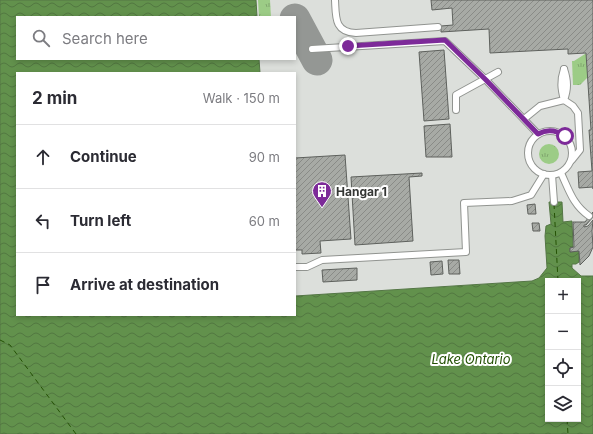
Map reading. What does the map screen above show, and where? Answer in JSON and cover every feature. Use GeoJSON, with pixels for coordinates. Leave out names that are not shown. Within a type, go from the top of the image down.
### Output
{"type":"FeatureCollection","features":[{"type":"Feature","properties":{"kind":"lane"},"geometry":{"type":"LineString","coordinates":[[335,0],[337,23],[347,31],[356,33],[438,27]]}},
{"type":"Feature","properties":{"kind":"lane"},"geometry":{"type":"LineString","coordinates":[[312,49],[445,40],[538,134]]}},
{"type":"Feature","properties":{"kind":"lane"},"geometry":{"type":"LineString","coordinates":[[456,110],[456,95],[486,80],[498,72]]}},
{"type":"Feature","properties":{"kind":"lane"},"geometry":{"type":"LineString","coordinates":[[524,119],[540,106],[564,100],[573,106],[578,113],[580,150],[571,162],[565,170],[561,173],[552,175],[544,174],[535,170],[528,157],[528,147],[531,141],[542,132],[551,130],[561,133],[571,145],[573,151],[571,162]]}},
{"type":"Feature","properties":{"kind":"lane"},"geometry":{"type":"LineString","coordinates":[[561,173],[576,205],[580,210],[589,216]]}},
{"type":"Feature","properties":{"kind":"lane"},"geometry":{"type":"LineString","coordinates":[[296,267],[307,267],[322,260],[466,252],[464,203],[512,201],[531,195],[544,174]]}},
{"type":"Feature","properties":{"kind":"lane"},"geometry":{"type":"LineString","coordinates":[[552,175],[554,202]]}},
{"type":"Feature","properties":{"kind":"green space"},"geometry":{"type":"Polygon","coordinates":[[[258,0],[270,0],[271,16],[259,16],[258,0]]]}},
{"type":"Feature","properties":{"kind":"green space"},"geometry":{"type":"Polygon","coordinates":[[[585,54],[588,77],[580,85],[573,85],[572,61],[585,54]]]}},
{"type":"Feature","properties":{"kind":"green space"},"geometry":{"type":"Polygon","coordinates":[[[545,144],[553,144],[559,150],[559,158],[553,164],[545,164],[539,158],[539,150],[545,144]]]}},
{"type":"Feature","properties":{"kind":"water","name":"Lake Ontario"},"geometry":{"type":"Polygon","coordinates":[[[0,0],[256,0],[257,16],[16,16],[16,60],[259,60],[260,72],[16,72],[16,316],[296,316],[296,296],[532,281],[539,278],[547,268],[545,236],[546,226],[551,224],[549,202],[562,202],[563,222],[572,221],[573,247],[570,248],[570,252],[579,251],[579,262],[572,264],[572,268],[581,276],[593,276],[593,434],[0,434],[0,0]]]}},
{"type":"Feature","properties":{"kind":"building"},"geometry":{"type":"Polygon","coordinates":[[[431,0],[593,0],[593,187],[579,188],[578,172],[592,171],[586,53],[568,54],[568,49],[490,53],[489,29],[441,32],[441,26],[453,25],[452,8],[432,10],[431,0]]]}},
{"type":"Feature","properties":{"kind":"building"},"geometry":{"type":"Polygon","coordinates":[[[444,50],[449,119],[424,121],[419,52],[444,50]]]}},
{"type":"Feature","properties":{"kind":"building"},"geometry":{"type":"Polygon","coordinates":[[[450,124],[452,157],[426,157],[424,126],[450,124]]]}},
{"type":"Feature","properties":{"kind":"building","name":"Hangar 1"},"geometry":{"type":"Polygon","coordinates":[[[345,155],[351,239],[320,241],[321,253],[302,254],[302,250],[296,250],[296,158],[345,155]]]}},
{"type":"Feature","properties":{"kind":"building"},"geometry":{"type":"Polygon","coordinates":[[[422,173],[422,176],[409,177],[413,241],[355,245],[351,177],[422,173]]]}},
{"type":"Feature","properties":{"kind":"building"},"geometry":{"type":"Polygon","coordinates":[[[535,204],[536,214],[528,214],[527,205],[535,204]]]}},
{"type":"Feature","properties":{"kind":"building"},"geometry":{"type":"Polygon","coordinates":[[[593,212],[593,217],[586,225],[584,225],[584,227],[588,226],[593,220],[593,247],[589,256],[580,265],[579,251],[570,252],[570,248],[574,247],[573,222],[585,222],[593,212]]]}},
{"type":"Feature","properties":{"kind":"building"},"geometry":{"type":"Polygon","coordinates":[[[532,223],[539,223],[540,231],[533,231],[532,223]]]}},
{"type":"Feature","properties":{"kind":"building"},"geometry":{"type":"Polygon","coordinates":[[[448,260],[459,260],[460,274],[449,274],[448,260]]]}},
{"type":"Feature","properties":{"kind":"building"},"geometry":{"type":"Polygon","coordinates":[[[442,261],[443,274],[431,275],[430,262],[442,261]]]}},
{"type":"Feature","properties":{"kind":"building"},"geometry":{"type":"Polygon","coordinates":[[[357,268],[357,280],[323,282],[322,270],[357,268]]]}},
{"type":"Feature","properties":{"kind":"ferry route"},"geometry":{"type":"LineString","coordinates":[[554,204],[558,278]]}},
{"type":"Feature","properties":{"kind":"ferry route"},"geometry":{"type":"LineString","coordinates":[[0,340],[10,345],[76,434]]}},
{"type":"Feature","properties":{"kind":"ferry route"},"geometry":{"type":"LineString","coordinates":[[567,422],[568,434]]}},
{"type":"Feature","properties":{"kind":"taxiway"},"geometry":{"type":"LineString","coordinates":[[296,21],[317,60]]}},
{"type":"Feature","properties":{"kind":"place","name":"Hangar 1"},"geometry":{"type":"Point","coordinates":[322,208]}},
{"type":"Feature","properties":{"kind":"route"},"geometry":{"type":"LineString","coordinates":[[348,46],[445,40],[538,134],[546,130],[551,130],[565,136]]}}]}
